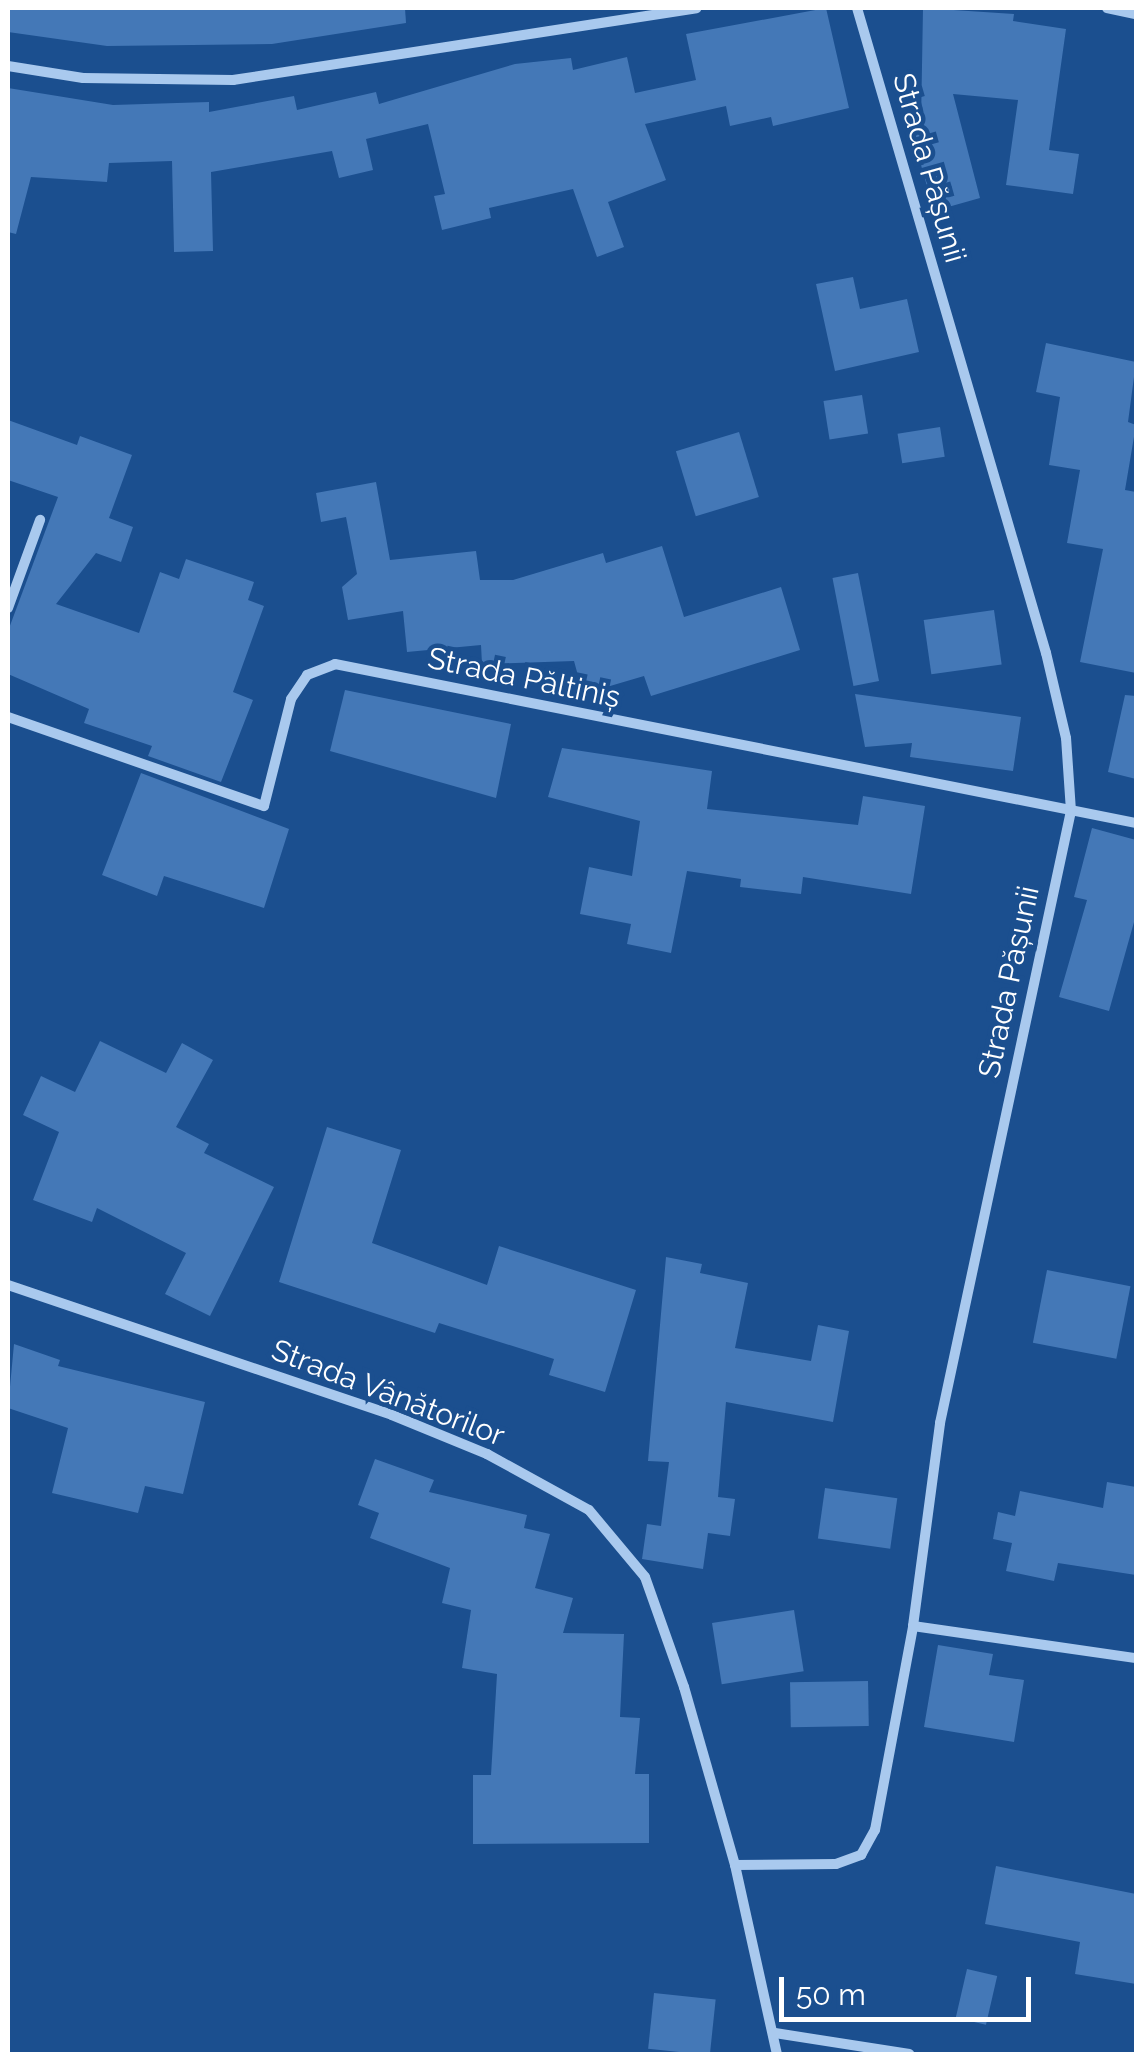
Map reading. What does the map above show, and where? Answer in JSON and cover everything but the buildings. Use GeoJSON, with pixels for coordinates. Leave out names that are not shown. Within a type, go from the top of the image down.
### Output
{"type":"FeatureCollection","features":[{"type":"Feature","properties":{"kind":"street"},"geometry":{"type":"LineString","coordinates":[[8,66],[83,78],[232,80],[696,8]]}},
{"type":"Feature","properties":{"kind":"street","name":"Strada Pășunii"},"geometry":{"type":"LineString","coordinates":[[735,1865],[836,1864],[860,1855],[875,1830],[913,1626],[940,1422],[1072,811],[1066,738],[1046,653],[857,8]]}},
{"type":"Feature","properties":{"kind":"street"},"geometry":{"type":"LineString","coordinates":[[1107,8],[1136,14]]}},
{"type":"Feature","properties":{"kind":"street"},"geometry":{"type":"LineString","coordinates":[[8,608],[40,520]]}},
{"type":"Feature","properties":{"kind":"street","name":"Strada Păltiniș"},"geometry":{"type":"LineString","coordinates":[[8,717],[264,806],[290,699],[307,675],[335,664],[1136,823]]}},
{"type":"Feature","properties":{"kind":"street","name":"Strada Vânătorilor"},"geometry":{"type":"LineString","coordinates":[[8,1285],[392,1415],[487,1454],[590,1510],[645,1577],[735,1865],[777,2054]]}},
{"type":"Feature","properties":{"kind":"street"},"geometry":{"type":"LineString","coordinates":[[913,1626],[1136,1658]]}},
{"type":"Feature","properties":{"kind":"street"},"geometry":{"type":"LineString","coordinates":[[775,2033],[909,2054]]}}]}
